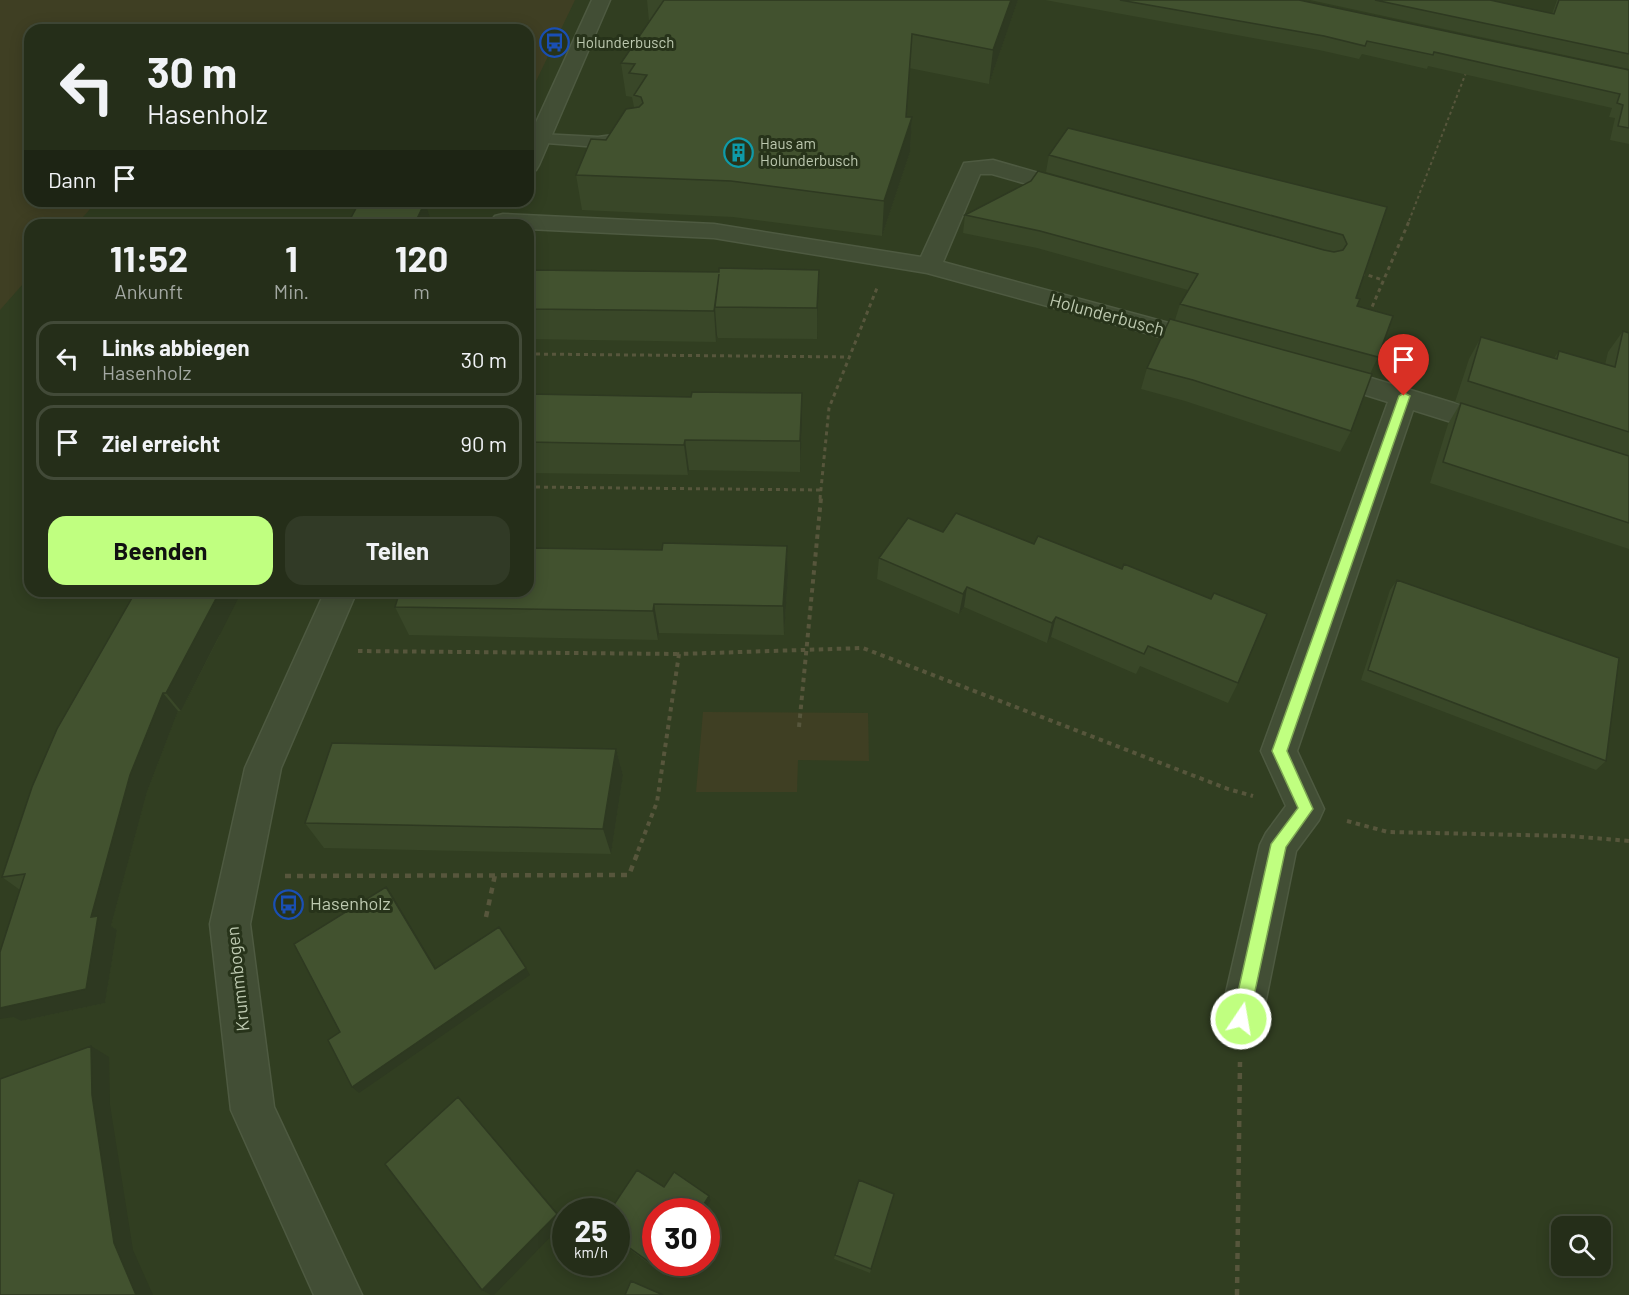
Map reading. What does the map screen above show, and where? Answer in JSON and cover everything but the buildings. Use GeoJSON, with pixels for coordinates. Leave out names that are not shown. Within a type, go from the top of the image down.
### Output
{"type":"FeatureCollection","features":[{"type":"Feature","properties":{"kind":"street"},"geometry":{"type":"LineString","coordinates":[[534,152],[601,0]]}},
{"type":"Feature","properties":{"kind":"street"},"geometry":{"type":"LineString","coordinates":[[929,266],[972,168],[993,167],[1096,196]]}},
{"type":"Feature","properties":{"kind":"street","name":"Holunderbusch"},"geometry":{"type":"LineString","coordinates":[[505,216],[714,231],[929,266],[1228,347]]}},
{"type":"Feature","properties":{"kind":"street"},"geometry":{"type":"LineString","coordinates":[[1297,366],[1404,396],[1517,433]]}},
{"type":"Feature","properties":{"kind":"street"},"geometry":{"type":"LineString","coordinates":[[1241,1019],[1279,844],[1306,809],[1280,751],[1404,396]]}},
{"type":"Feature","properties":{"kind":"street","name":"Krummbogen"},"geometry":{"type":"LineString","coordinates":[[338,597],[263,768],[230,924],[253,1110],[338,1295]]}},
{"type":"Feature","properties":{"kind":"lane"},"geometry":{"type":"LineString","coordinates":[[540,139],[598,142],[637,136]]}},
{"type":"Feature","properties":{"kind":"path"},"geometry":{"type":"LineString","coordinates":[[1343,378],[1423,188],[1469,66]]}},
{"type":"Feature","properties":{"kind":"path"},"geometry":{"type":"LineString","coordinates":[[799,727],[829,408],[889,260]]}},
{"type":"Feature","properties":{"kind":"path"},"geometry":{"type":"LineString","coordinates":[[1351,271],[1383,280]]}},
{"type":"Feature","properties":{"kind":"path"},"geometry":{"type":"LineString","coordinates":[[534,354],[850,357]]}},
{"type":"Feature","properties":{"kind":"path"},"geometry":{"type":"LineString","coordinates":[[534,487],[821,489]]}},
{"type":"Feature","properties":{"kind":"path"},"geometry":{"type":"LineString","coordinates":[[315,651],[679,654],[862,648],[1228,789],[1388,832],[1569,836],[1629,841]]}},
{"type":"Feature","properties":{"kind":"path"},"geometry":{"type":"LineString","coordinates":[[239,882],[296,874],[629,875],[657,802],[679,654]]}},
{"type":"Feature","properties":{"kind":"path"},"geometry":{"type":"LineString","coordinates":[[486,917],[495,874]]}},
{"type":"Feature","properties":{"kind":"path"},"geometry":{"type":"LineString","coordinates":[[1237,1295],[1241,1019]]}},
{"type":"Feature","properties":{"kind":"shaded area"},"geometry":{"type":"Polygon","coordinates":[[[0,0],[575,0],[534,85],[534,24],[24,24],[24,207],[92,207],[81,219],[24,219],[24,283],[0,310],[0,0]]]}},
{"type":"Feature","properties":{"kind":"shaded area"},"geometry":{"type":"Polygon","coordinates":[[[703,712],[868,713],[869,761],[798,760],[797,792],[696,792],[703,712]]]}},
{"type":"Feature","properties":{"kind":"place","name":"Holunderbusch"},"geometry":{"type":"Point","coordinates":[555,43]}},
{"type":"Feature","properties":{"kind":"place","name":"Haus am Holunderbusch"},"geometry":{"type":"Point","coordinates":[739,153]}},
{"type":"Feature","properties":{"kind":"place","name":"Hasenholz"},"geometry":{"type":"Point","coordinates":[289,904]}},
{"type":"Feature","properties":{"kind":"route"},"geometry":{"type":"LineString","coordinates":[[1241,1019],[1279,844],[1306,809],[1280,751],[1404,396]]}}]}
